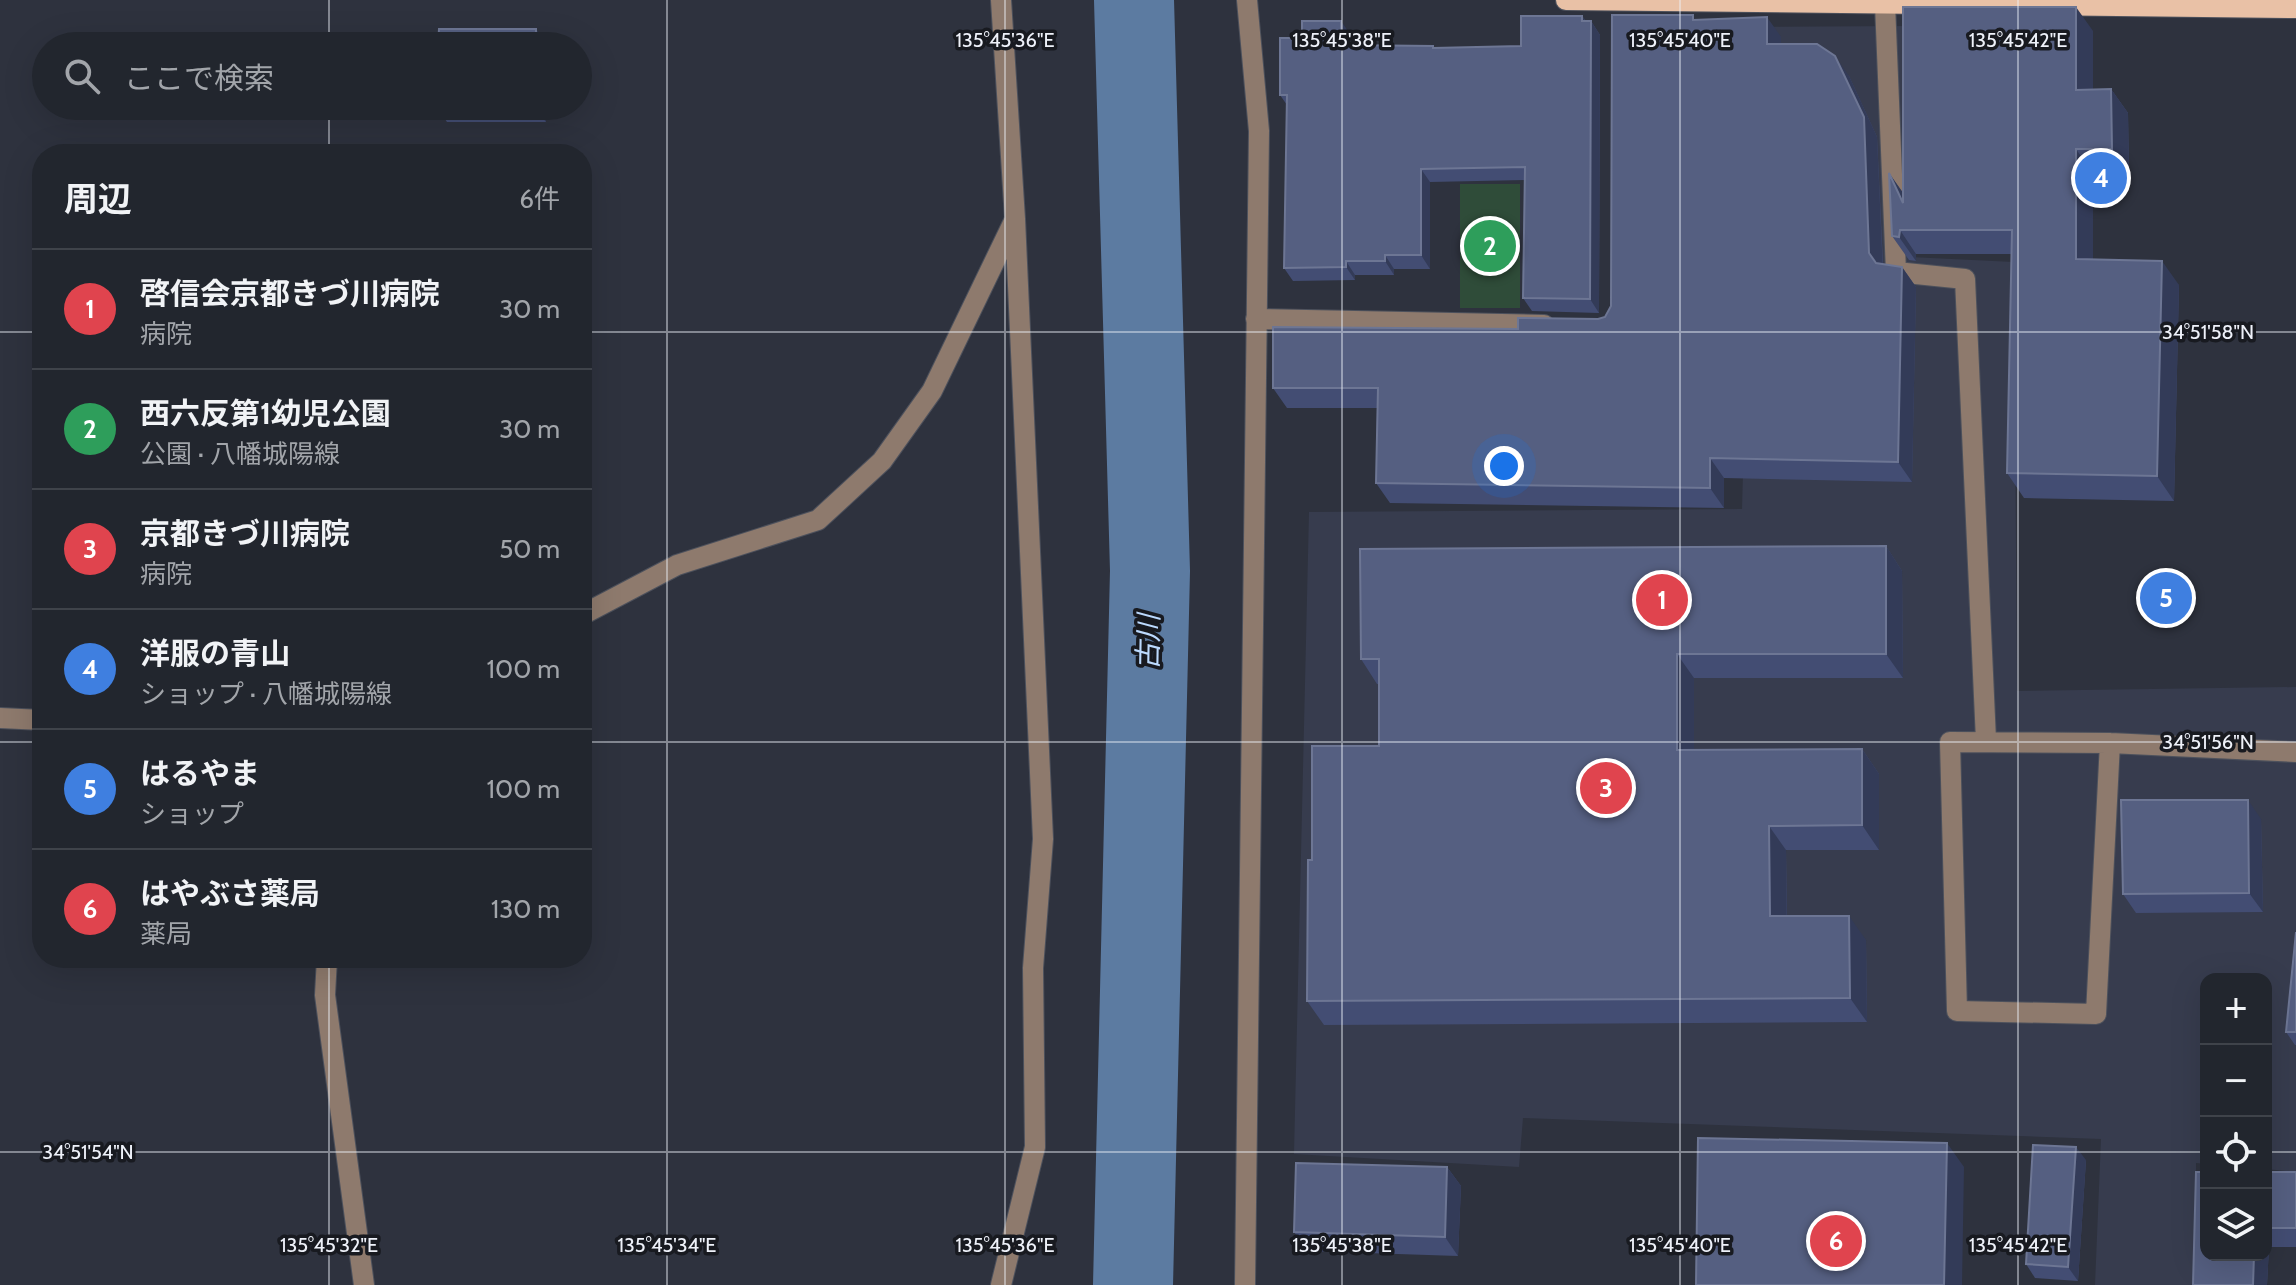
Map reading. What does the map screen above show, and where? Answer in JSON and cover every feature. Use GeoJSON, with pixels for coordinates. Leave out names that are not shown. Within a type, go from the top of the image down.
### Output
{"type":"FeatureCollection","features":[{"type":"Feature","properties":{"kind":"main road"},"geometry":{"type":"LineString","coordinates":[[1566,0],[1613,9],[1885,4],[2296,8]]}},
{"type":"Feature","properties":{"kind":"street"},"geometry":{"type":"LineString","coordinates":[[1001,0],[1015,219],[1043,839],[1033,968],[1035,1147],[1001,1285]]}},
{"type":"Feature","properties":{"kind":"street"},"geometry":{"type":"LineString","coordinates":[[1245,1285],[1259,131],[1247,0]]}},
{"type":"Feature","properties":{"kind":"street"},"geometry":{"type":"LineString","coordinates":[[1885,4],[1896,272],[1965,279],[1986,740]]}},
{"type":"Feature","properties":{"kind":"street"},"geometry":{"type":"LineString","coordinates":[[592,610],[677,565],[818,520],[882,461],[932,391],[1015,219]]}},
{"type":"Feature","properties":{"kind":"street"},"geometry":{"type":"LineString","coordinates":[[1256,319],[1566,325]]}},
{"type":"Feature","properties":{"kind":"street"},"geometry":{"type":"LineString","coordinates":[[0,718],[32,720]]}},
{"type":"Feature","properties":{"kind":"street"},"geometry":{"type":"LineString","coordinates":[[2110,743],[2096,1014],[1957,1011],[1950,742],[2110,743],[2296,752]]}},
{"type":"Feature","properties":{"kind":"street"},"geometry":{"type":"LineString","coordinates":[[326,968],[325,995],[364,1285]]}},
{"type":"Feature","properties":{"kind":"shaded area"},"geometry":{"type":"Polygon","coordinates":[[[1909,26],[1910,257],[2014,262],[2017,691],[2296,687],[2296,1172],[2272,1170],[2272,973],[2200,973],[2197,1285],[2095,1285],[2101,1139],[1523,1118],[1519,1167],[1294,1154],[1309,512],[1742,509],[1749,255],[1731,27],[1909,26]]]}},
{"type":"Feature","properties":{"kind":"green space"},"geometry":{"type":"Polygon","coordinates":[[[1460,184],[1520,184],[1520,308],[1460,308],[1460,184]]]}},
{"type":"Feature","properties":{"kind":"building"},"geometry":{"type":"Polygon","coordinates":[[[1903,7],[2076,7],[2076,90],[2111,89],[2112,149],[2076,149],[2076,259],[2162,261],[2157,476],[2007,473],[2012,230],[1900,230],[1899,237],[1892,236],[1889,173],[1903,203],[1903,7]]]}},
{"type":"Feature","properties":{"kind":"building"},"geometry":{"type":"Polygon","coordinates":[[[1612,15],[1693,15],[1693,20],[1767,17],[1767,44],[1817,44],[1835,56],[1864,117],[1869,253],[1876,263],[1902,267],[1898,462],[1710,458],[1710,488],[1376,483],[1378,388],[1273,388],[1273,327],[1518,329],[1518,318],[1605,317],[1611,306],[1612,15]]]}},
{"type":"Feature","properties":{"kind":"building"},"geometry":{"type":"Polygon","coordinates":[[[1521,16],[1582,16],[1582,21],[1591,21],[1590,299],[1523,298],[1525,167],[1421,169],[1421,255],[1385,255],[1385,261],[1346,261],[1346,267],[1284,268],[1287,95],[1280,95],[1280,38],[1302,38],[1302,21],[1341,21],[1341,45],[1433,48],[1521,46],[1521,16]]]}},
{"type":"Feature","properties":{"kind":"building"},"geometry":{"type":"Polygon","coordinates":[[[439,29],[536,29],[536,32],[439,32],[439,29]]]}},
{"type":"Feature","properties":{"kind":"building"},"geometry":{"type":"Polygon","coordinates":[[[1886,546],[1886,654],[1677,654],[1677,750],[1862,749],[1862,825],[1769,826],[1770,916],[1849,916],[1850,998],[1307,1001],[1312,746],[1379,746],[1379,659],[1361,659],[1360,549],[1886,546]]]}},
{"type":"Feature","properties":{"kind":"building"},"geometry":{"type":"Polygon","coordinates":[[[2121,800],[2248,800],[2249,893],[2123,894],[2121,800]]]}},
{"type":"Feature","properties":{"kind":"building"},"geometry":{"type":"Polygon","coordinates":[[[2296,932],[2296,1032],[2286,1032],[2296,932]]]}},
{"type":"Feature","properties":{"kind":"building"},"geometry":{"type":"Polygon","coordinates":[[[1698,1138],[1947,1143],[1944,1285],[1696,1285],[1698,1138]]]}},
{"type":"Feature","properties":{"kind":"building"},"geometry":{"type":"Polygon","coordinates":[[[2033,1145],[2076,1147],[2068,1267],[2026,1264],[2033,1145]]]}},
{"type":"Feature","properties":{"kind":"building"},"geometry":{"type":"Polygon","coordinates":[[[1296,1163],[1447,1167],[1445,1237],[1294,1232],[1296,1163]]]}},
{"type":"Feature","properties":{"kind":"building"},"geometry":{"type":"Polygon","coordinates":[[[2196,1172],[2200,1172],[2200,1261],[2254,1261],[2253,1285],[2193,1285],[2196,1172]]]}},
{"type":"Feature","properties":{"kind":"building"},"geometry":{"type":"Polygon","coordinates":[[[2272,1172],[2296,1172],[2296,1228],[2272,1228],[2272,1172]]]}},
{"type":"Feature","properties":{"kind":"waterway","name":"古川"},"geometry":{"type":"LineString","coordinates":[[1133,1285],[1150,571],[1134,0]]}},
{"type":"Feature","properties":{"kind":"place","name":"洋服の青山"},"geometry":{"type":"Point","coordinates":[2101,178]}},
{"type":"Feature","properties":{"kind":"place","name":"西六反第1幼児公園"},"geometry":{"type":"Point","coordinates":[1490,246]}},
{"type":"Feature","properties":{"kind":"place","name":"はるやま"},"geometry":{"type":"Point","coordinates":[2166,598]}},
{"type":"Feature","properties":{"kind":"place","name":"啓信会京都きづ川病院"},"geometry":{"type":"Point","coordinates":[1662,600]}},
{"type":"Feature","properties":{"kind":"place","name":"京都きづ川病院"},"geometry":{"type":"Point","coordinates":[1606,788]}},
{"type":"Feature","properties":{"kind":"place","name":"はやぶさ薬局"},"geometry":{"type":"Point","coordinates":[1836,1241]}}]}
